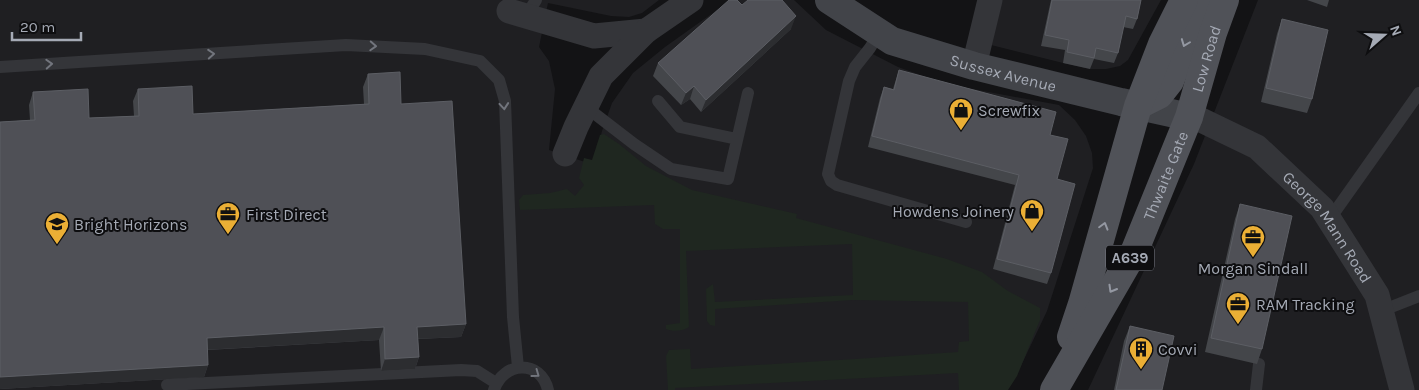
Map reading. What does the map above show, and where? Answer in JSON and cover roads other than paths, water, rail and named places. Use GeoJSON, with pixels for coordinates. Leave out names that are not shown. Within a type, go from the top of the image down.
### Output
{"type":"FeatureCollection","features":[{"type":"Feature","properties":{"kind":"main road","name":"A639"},"geometry":{"type":"LineString","coordinates":[[1138,106],[1162,44],[1184,0]]}},
{"type":"Feature","properties":{"kind":"main road"},"geometry":{"type":"LineString","coordinates":[[1138,106],[1159,95],[1170,81],[1198,10],[1207,0]]}},
{"type":"Feature","properties":{"kind":"main road","name":"Low Road"},"geometry":{"type":"LineString","coordinates":[[1189,117],[1213,33],[1226,0]]}},
{"type":"Feature","properties":{"kind":"main road","name":"Thwaite Gate"},"geometry":{"type":"LineString","coordinates":[[1054,390],[1082,304],[1138,106]]}},
{"type":"Feature","properties":{"kind":"main road","name":"Thwaite Gate"},"geometry":{"type":"LineString","coordinates":[[1054,390],[1135,250],[1189,117]]}},
{"type":"Feature","properties":{"kind":"street"},"geometry":{"type":"LineString","coordinates":[[565,154],[601,76],[646,32],[691,0]]}},
{"type":"Feature","properties":{"kind":"street","name":"Sussex Avenue"},"geometry":{"type":"LineString","coordinates":[[829,0],[892,41],[974,66],[1189,117]]}},
{"type":"Feature","properties":{"kind":"street"},"geometry":{"type":"LineString","coordinates":[[974,66],[990,0]]}},
{"type":"Feature","properties":{"kind":"street"},"geometry":{"type":"LineString","coordinates":[[524,9],[594,36],[646,32]]}},
{"type":"Feature","properties":{"kind":"street","name":"George Mann Road"},"geometry":{"type":"LineString","coordinates":[[1189,117],[1199,119],[1257,147],[1322,208],[1377,295],[1402,390]]}},
{"type":"Feature","properties":{"kind":"lane"},"geometry":{"type":"LineString","coordinates":[[879,33],[855,67],[849,80],[828,174],[831,181],[837,185],[966,222]]}},
{"type":"Feature","properties":{"kind":"lane"},"geometry":{"type":"LineString","coordinates":[[0,67],[346,45],[425,49],[480,61],[499,80],[505,101],[513,317],[518,368]]}},
{"type":"Feature","properties":{"kind":"lane"},"geometry":{"type":"LineString","coordinates":[[586,107],[634,144],[671,169],[728,179],[748,93]]}},
{"type":"Feature","properties":{"kind":"lane"},"geometry":{"type":"LineString","coordinates":[[1329,220],[1419,93]]}},
{"type":"Feature","properties":{"kind":"lane"},"geometry":{"type":"LineString","coordinates":[[658,101],[680,127],[737,139]]}},
{"type":"Feature","properties":{"kind":"lane"},"geometry":{"type":"LineString","coordinates":[[1381,311],[1419,296]]}},
{"type":"Feature","properties":{"kind":"lane"},"geometry":{"type":"LineString","coordinates":[[1256,390],[1260,364]]}},
{"type":"Feature","properties":{"kind":"lane"},"geometry":{"type":"LineString","coordinates":[[167,384],[461,370],[476,371],[495,386],[501,375],[509,370],[526,368],[540,375],[548,390]]}},
{"type":"Feature","properties":{"kind":"place","name":"Screwfix"},"geometry":{"type":"Point","coordinates":[961,131]}},
{"type":"Feature","properties":{"kind":"place","name":"Howdens Joinery"},"geometry":{"type":"Point","coordinates":[1032,232]}},
{"type":"Feature","properties":{"kind":"place","name":"First Direct"},"geometry":{"type":"Point","coordinates":[228,235]}},
{"type":"Feature","properties":{"kind":"place","name":"Bright Horizons"},"geometry":{"type":"Point","coordinates":[57,245]}},
{"type":"Feature","properties":{"kind":"place","name":"Morgan Sindall"},"geometry":{"type":"Point","coordinates":[1253,258]}},
{"type":"Feature","properties":{"kind":"place","name":"RAM Tracking"},"geometry":{"type":"Point","coordinates":[1238,325]}},
{"type":"Feature","properties":{"kind":"place","name":"Covvi"},"geometry":{"type":"Point","coordinates":[1141,370]}}]}
